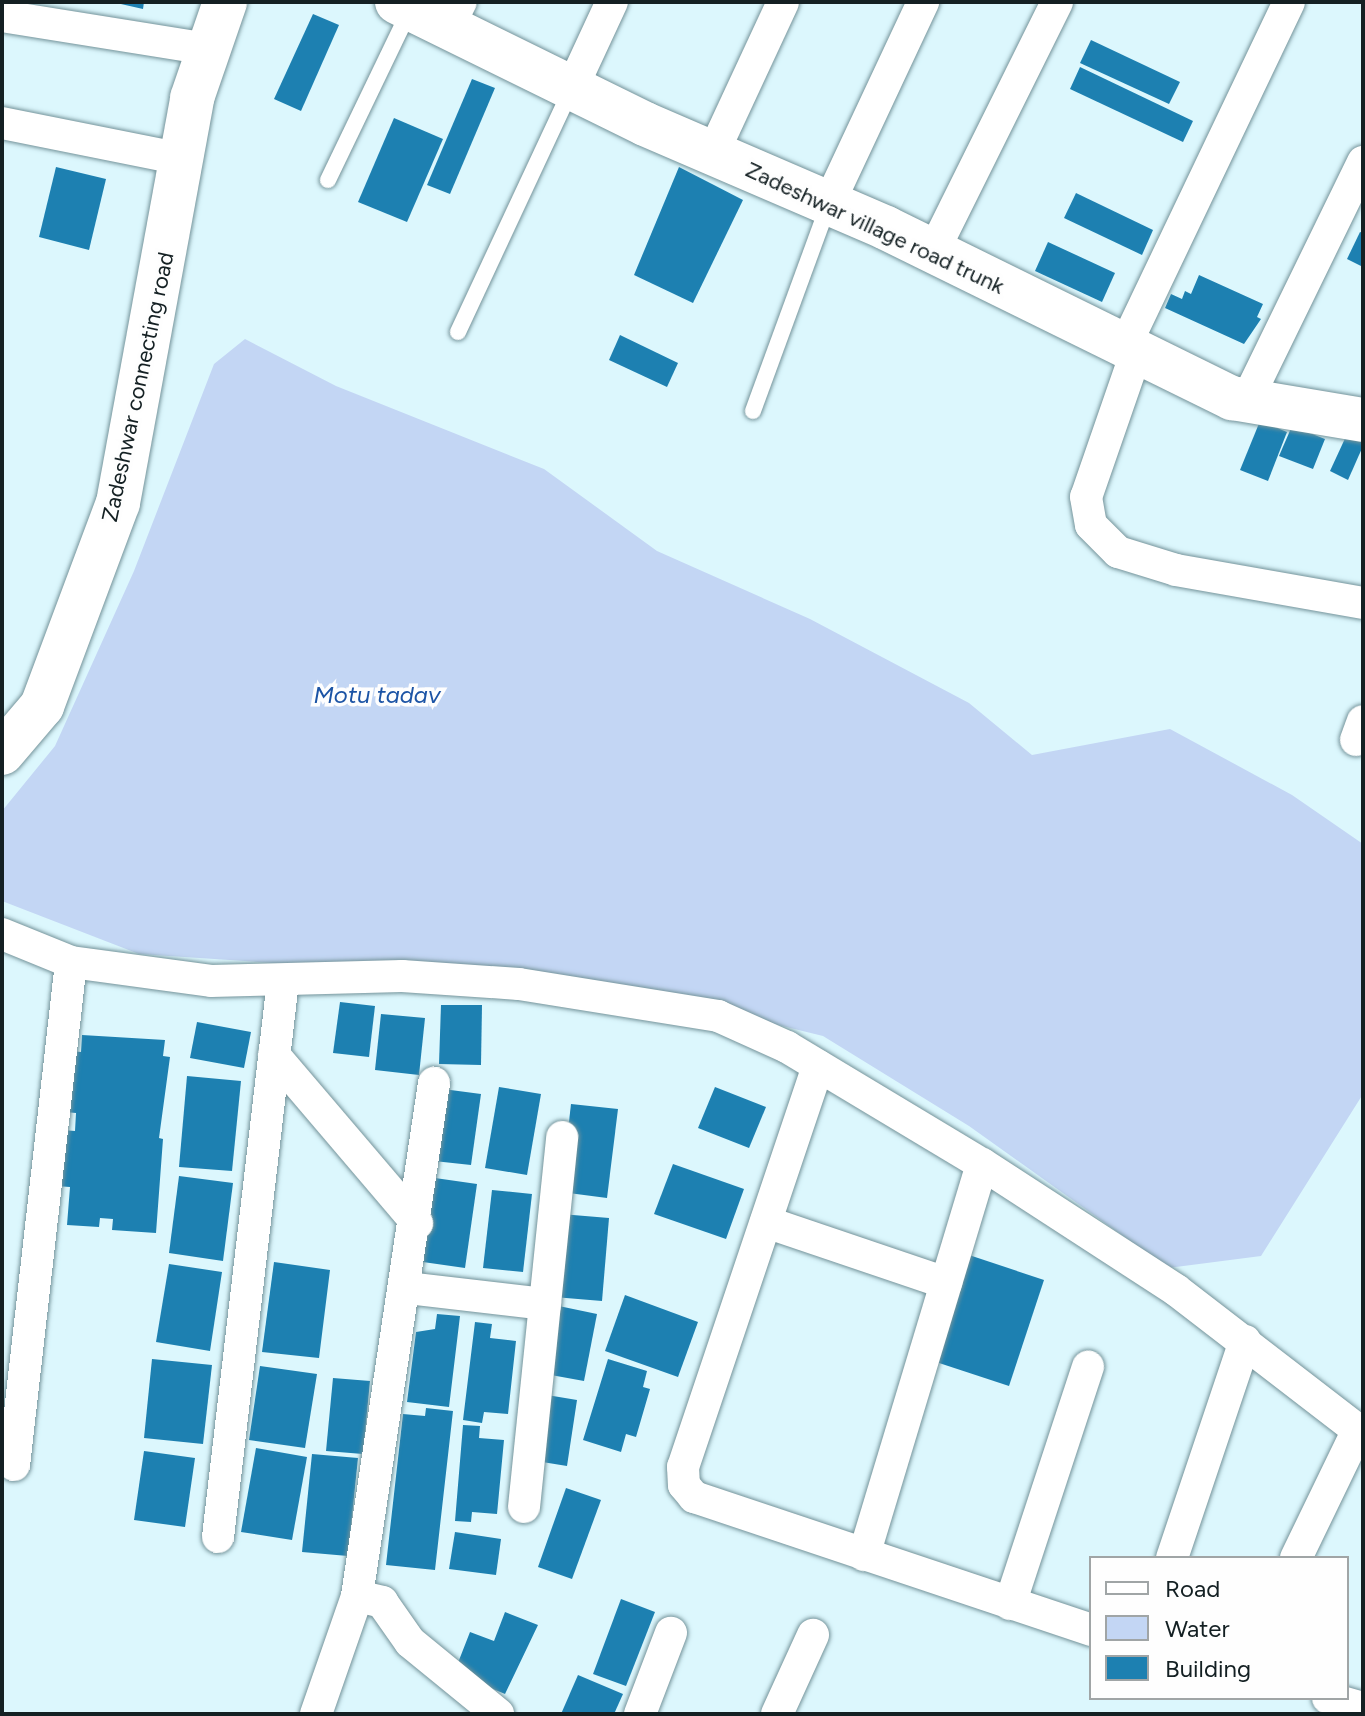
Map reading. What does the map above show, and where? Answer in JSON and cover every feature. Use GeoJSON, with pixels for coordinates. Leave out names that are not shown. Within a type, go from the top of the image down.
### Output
{"type":"FeatureCollection","features":[{"type":"Feature","properties":{"kind":"street","name":"Zadeshwar connecting road"},"geometry":{"type":"LineString","coordinates":[[2,753],[42,706],[118,503],[192,98],[225,2]]}},
{"type":"Feature","properties":{"kind":"street"},"geometry":{"type":"LineString","coordinates":[[572,88],[612,2]]}},
{"type":"Feature","properties":{"kind":"street"},"geometry":{"type":"LineString","coordinates":[[713,153],[783,2]]}},
{"type":"Feature","properties":{"kind":"street"},"geometry":{"type":"LineString","coordinates":[[829,203],[923,2]]}},
{"type":"Feature","properties":{"kind":"street"},"geometry":{"type":"LineString","coordinates":[[933,252],[1057,2]]}},
{"type":"Feature","properties":{"kind":"street"},"geometry":{"type":"LineString","coordinates":[[1289,2],[1130,350],[1086,497],[1091,525],[1118,552],[1176,570],[1363,603]]}},
{"type":"Feature","properties":{"kind":"street","name":"Zadeshwar village road trunk"},"geometry":{"type":"LineString","coordinates":[[429,10],[572,88],[829,203],[1130,350],[1247,400],[1363,420]]}},
{"type":"Feature","properties":{"kind":"street"},"geometry":{"type":"LineString","coordinates":[[2,16],[209,49]]}},
{"type":"Feature","properties":{"kind":"street"},"geometry":{"type":"LineString","coordinates":[[2,123],[182,159]]}},
{"type":"Feature","properties":{"kind":"street"},"geometry":{"type":"LineString","coordinates":[[1247,400],[1363,162]]}},
{"type":"Feature","properties":{"kind":"street"},"geometry":{"type":"LineString","coordinates":[[2,934],[71,962],[211,981],[417,977],[519,984],[718,1016],[818,1066],[982,1164],[1245,1341],[1360,1432],[1297,1556]]}},
{"type":"Feature","properties":{"kind":"street"},"geometry":{"type":"LineString","coordinates":[[14,1465],[71,962]]}},
{"type":"Feature","properties":{"kind":"street"},"geometry":{"type":"LineString","coordinates":[[218,1537],[283,981]]}},
{"type":"Feature","properties":{"kind":"street"},"geometry":{"type":"LineString","coordinates":[[274,1055],[417,1223]]}},
{"type":"Feature","properties":{"kind":"street"},"geometry":{"type":"LineString","coordinates":[[818,1066],[683,1467],[684,1485],[694,1497],[1089,1629]]}},
{"type":"Feature","properties":{"kind":"street"},"geometry":{"type":"LineString","coordinates":[[316,1714],[357,1596],[417,1223],[434,1083]]}},
{"type":"Feature","properties":{"kind":"street"},"geometry":{"type":"LineString","coordinates":[[524,1507],[562,1137]]}},
{"type":"Feature","properties":{"kind":"street"},"geometry":{"type":"LineString","coordinates":[[864,1555],[982,1164]]}},
{"type":"Feature","properties":{"kind":"street"},"geometry":{"type":"LineString","coordinates":[[766,1222],[946,1283]]}},
{"type":"Feature","properties":{"kind":"street"},"geometry":{"type":"LineString","coordinates":[[407,1288],[545,1304]]}},
{"type":"Feature","properties":{"kind":"street"},"geometry":{"type":"LineString","coordinates":[[1173,1556],[1245,1341]]}},
{"type":"Feature","properties":{"kind":"street"},"geometry":{"type":"LineString","coordinates":[[1010,1604],[1088,1367]]}},
{"type":"Feature","properties":{"kind":"street"},"geometry":{"type":"LineString","coordinates":[[357,1596],[382,1602],[410,1642],[484,1709]]}},
{"type":"Feature","properties":{"kind":"street"},"geometry":{"type":"LineString","coordinates":[[640,1714],[671,1633]]}},
{"type":"Feature","properties":{"kind":"street"},"geometry":{"type":"LineString","coordinates":[[777,1714],[813,1635]]}},
{"type":"Feature","properties":{"kind":"street"},"geometry":{"type":"LineString","coordinates":[[1335,1700],[1363,1708]]}},
{"type":"Feature","properties":{"kind":"lane"},"geometry":{"type":"LineString","coordinates":[[328,180],[429,10]]}},
{"type":"Feature","properties":{"kind":"lane"},"geometry":{"type":"LineString","coordinates":[[458,332],[572,88]]}},
{"type":"Feature","properties":{"kind":"lane"},"geometry":{"type":"LineString","coordinates":[[753,411],[829,203]]}},
{"type":"Feature","properties":{"kind":"water","name":"Motu tadav"},"geometry":{"type":"Polygon","coordinates":[[[245,339],[336,386],[544,469],[657,551],[810,619],[969,703],[1032,755],[1170,729],[1292,795],[1363,844],[1363,1094],[1261,1256],[1168,1268],[969,1126],[823,1036],[619,986],[139,954],[2,901],[2,811],[55,746],[134,571],[214,364],[245,339]]]}},
{"type":"Feature","properties":{"kind":"building"},"geometry":{"type":"Polygon","coordinates":[[[112,2],[144,2],[143,9],[112,2]]]}},
{"type":"Feature","properties":{"kind":"building"},"geometry":{"type":"Polygon","coordinates":[[[313,14],[339,25],[301,111],[274,99],[313,14]]]}},
{"type":"Feature","properties":{"kind":"building"},"geometry":{"type":"Polygon","coordinates":[[[1091,40],[1180,82],[1169,104],[1080,63],[1091,40]]]}},
{"type":"Feature","properties":{"kind":"building"},"geometry":{"type":"Polygon","coordinates":[[[1080,67],[1193,121],[1183,142],[1070,89],[1080,67]]]}},
{"type":"Feature","properties":{"kind":"building"},"geometry":{"type":"Polygon","coordinates":[[[472,79],[495,88],[450,194],[427,185],[472,79]]]}},
{"type":"Feature","properties":{"kind":"building"},"geometry":{"type":"Polygon","coordinates":[[[394,118],[443,139],[407,222],[358,202],[394,118]]]}},
{"type":"Feature","properties":{"kind":"building"},"geometry":{"type":"Polygon","coordinates":[[[56,167],[106,179],[89,250],[39,237],[56,167]]]}},
{"type":"Feature","properties":{"kind":"building"},"geometry":{"type":"Polygon","coordinates":[[[679,167],[743,200],[693,303],[634,275],[679,167]]]}},
{"type":"Feature","properties":{"kind":"building"},"geometry":{"type":"Polygon","coordinates":[[[1076,193],[1153,230],[1142,255],[1064,218],[1076,193]]]}},
{"type":"Feature","properties":{"kind":"building"},"geometry":{"type":"Polygon","coordinates":[[[1360,232],[1363,233],[1363,267],[1347,259],[1360,232]]]}},
{"type":"Feature","properties":{"kind":"building"},"geometry":{"type":"Polygon","coordinates":[[[1048,242],[1115,273],[1102,302],[1035,271],[1048,242]]]}},
{"type":"Feature","properties":{"kind":"building"},"geometry":{"type":"Polygon","coordinates":[[[1199,275],[1263,304],[1257,317],[1261,319],[1244,344],[1165,308],[1171,294],[1182,299],[1185,291],[1191,294],[1199,275]]]}},
{"type":"Feature","properties":{"kind":"building"},"geometry":{"type":"Polygon","coordinates":[[[620,335],[678,363],[667,387],[609,360],[620,335]]]}},
{"type":"Feature","properties":{"kind":"building"},"geometry":{"type":"Polygon","coordinates":[[[1260,421],[1287,432],[1268,481],[1240,470],[1260,421]]]}},
{"type":"Feature","properties":{"kind":"building"},"geometry":{"type":"Polygon","coordinates":[[[1292,426],[1325,439],[1313,469],[1279,456],[1292,426]]]}},
{"type":"Feature","properties":{"kind":"building"},"geometry":{"type":"Polygon","coordinates":[[[1348,432],[1363,439],[1363,446],[1348,480],[1330,471],[1348,432]]]}},
{"type":"Feature","properties":{"kind":"building"},"geometry":{"type":"Polygon","coordinates":[[[340,1002],[375,1006],[369,1057],[333,1053],[340,1002]]]}},
{"type":"Feature","properties":{"kind":"building"},"geometry":{"type":"Polygon","coordinates":[[[441,1005],[482,1005],[481,1065],[439,1064],[441,1005]]]}},
{"type":"Feature","properties":{"kind":"building"},"geometry":{"type":"Polygon","coordinates":[[[381,1014],[425,1018],[419,1075],[375,1070],[381,1014]]]}},
{"type":"Feature","properties":{"kind":"building"},"geometry":{"type":"Polygon","coordinates":[[[197,1022],[251,1032],[244,1068],[190,1058],[197,1022]]]}},
{"type":"Feature","properties":{"kind":"building"},"geometry":{"type":"Polygon","coordinates":[[[82,1035],[165,1040],[163,1056],[170,1057],[159,1138],[163,1139],[156,1233],[112,1230],[113,1219],[100,1218],[99,1227],[67,1225],[70,1187],[56,1186],[61,1130],[75,1131],[76,1113],[65,1112],[70,1051],[81,1052],[82,1035]]]}},
{"type":"Feature","properties":{"kind":"building"},"geometry":{"type":"Polygon","coordinates":[[[187,1076],[241,1081],[232,1171],[179,1167],[187,1076]]]}},
{"type":"Feature","properties":{"kind":"building"},"geometry":{"type":"Polygon","coordinates":[[[499,1087],[541,1094],[527,1175],[485,1168],[499,1087]]]}},
{"type":"Feature","properties":{"kind":"building"},"geometry":{"type":"Polygon","coordinates":[[[715,1087],[766,1107],[749,1148],[698,1128],[715,1087]]]}},
{"type":"Feature","properties":{"kind":"building"},"geometry":{"type":"Polygon","coordinates":[[[443,1089],[481,1094],[471,1165],[434,1161],[443,1089]]]}},
{"type":"Feature","properties":{"kind":"building"},"geometry":{"type":"Polygon","coordinates":[[[571,1104],[618,1109],[607,1198],[561,1192],[571,1104]]]}},
{"type":"Feature","properties":{"kind":"building"},"geometry":{"type":"Polygon","coordinates":[[[673,1164],[744,1189],[726,1239],[654,1214],[673,1164]]]}},
{"type":"Feature","properties":{"kind":"building"},"geometry":{"type":"Polygon","coordinates":[[[179,1176],[233,1183],[223,1261],[169,1253],[179,1176]]]}},
{"type":"Feature","properties":{"kind":"building"},"geometry":{"type":"Polygon","coordinates":[[[435,1178],[477,1184],[465,1268],[423,1262],[435,1178]]]}},
{"type":"Feature","properties":{"kind":"building"},"geometry":{"type":"Polygon","coordinates":[[[492,1190],[532,1194],[523,1272],[483,1268],[492,1190]]]}},
{"type":"Feature","properties":{"kind":"building"},"geometry":{"type":"Polygon","coordinates":[[[561,1214],[609,1218],[602,1301],[554,1297],[561,1214]]]}},
{"type":"Feature","properties":{"kind":"building"},"geometry":{"type":"Polygon","coordinates":[[[969,1255],[1044,1280],[1009,1386],[933,1361],[969,1255]]]}},
{"type":"Feature","properties":{"kind":"building"},"geometry":{"type":"Polygon","coordinates":[[[274,1262],[330,1270],[319,1358],[262,1352],[274,1262]]]}},
{"type":"Feature","properties":{"kind":"building"},"geometry":{"type":"Polygon","coordinates":[[[169,1264],[222,1272],[210,1351],[156,1342],[169,1264]]]}},
{"type":"Feature","properties":{"kind":"building"},"geometry":{"type":"Polygon","coordinates":[[[625,1295],[698,1322],[678,1377],[605,1351],[625,1295]]]}},
{"type":"Feature","properties":{"kind":"building"},"geometry":{"type":"Polygon","coordinates":[[[554,1305],[597,1314],[584,1381],[540,1373],[554,1305]]]}},
{"type":"Feature","properties":{"kind":"building"},"geometry":{"type":"Polygon","coordinates":[[[437,1314],[460,1316],[449,1407],[407,1402],[416,1332],[435,1329],[437,1314]]]}},
{"type":"Feature","properties":{"kind":"building"},"geometry":{"type":"Polygon","coordinates":[[[475,1322],[492,1324],[490,1338],[516,1341],[508,1414],[484,1412],[482,1423],[463,1420],[475,1322]]]}},
{"type":"Feature","properties":{"kind":"building"},"geometry":{"type":"Polygon","coordinates":[[[152,1359],[212,1365],[203,1444],[144,1438],[152,1359]]]}},
{"type":"Feature","properties":{"kind":"building"},"geometry":{"type":"Polygon","coordinates":[[[608,1359],[647,1371],[643,1387],[650,1389],[636,1437],[626,1434],[621,1452],[583,1440],[608,1359]]]}},
{"type":"Feature","properties":{"kind":"building"},"geometry":{"type":"Polygon","coordinates":[[[260,1366],[317,1374],[305,1448],[249,1440],[260,1366]]]}},
{"type":"Feature","properties":{"kind":"building"},"geometry":{"type":"Polygon","coordinates":[[[333,1378],[370,1381],[363,1454],[326,1451],[333,1378]]]}},
{"type":"Feature","properties":{"kind":"building"},"geometry":{"type":"Polygon","coordinates":[[[541,1394],[577,1400],[567,1466],[530,1460],[541,1394]]]}},
{"type":"Feature","properties":{"kind":"building"},"geometry":{"type":"Polygon","coordinates":[[[426,1408],[453,1411],[435,1570],[386,1565],[403,1414],[425,1416],[426,1408]]]}},
{"type":"Feature","properties":{"kind":"building"},"geometry":{"type":"Polygon","coordinates":[[[463,1425],[480,1426],[479,1438],[504,1440],[497,1514],[472,1512],[471,1522],[455,1521],[463,1425]]]}},
{"type":"Feature","properties":{"kind":"building"},"geometry":{"type":"Polygon","coordinates":[[[256,1448],[307,1457],[292,1540],[241,1532],[256,1448]]]}},
{"type":"Feature","properties":{"kind":"building"},"geometry":{"type":"Polygon","coordinates":[[[144,1451],[195,1458],[185,1527],[134,1520],[144,1451]]]}},
{"type":"Feature","properties":{"kind":"building"},"geometry":{"type":"Polygon","coordinates":[[[312,1454],[358,1458],[348,1556],[302,1552],[312,1454]]]}},
{"type":"Feature","properties":{"kind":"building"},"geometry":{"type":"Polygon","coordinates":[[[566,1488],[601,1500],[572,1579],[538,1567],[566,1488]]]}},
{"type":"Feature","properties":{"kind":"building"},"geometry":{"type":"Polygon","coordinates":[[[455,1532],[501,1539],[496,1575],[449,1569],[455,1532]]]}},
{"type":"Feature","properties":{"kind":"building"},"geometry":{"type":"Polygon","coordinates":[[[621,1599],[655,1612],[626,1686],[593,1674],[621,1599]]]}},
{"type":"Feature","properties":{"kind":"building"},"geometry":{"type":"Polygon","coordinates":[[[505,1612],[538,1625],[505,1694],[454,1673],[470,1632],[494,1641],[505,1612]]]}},
{"type":"Feature","properties":{"kind":"building"},"geometry":{"type":"Polygon","coordinates":[[[578,1675],[623,1694],[614,1714],[561,1714],[578,1675]]]}}]}
